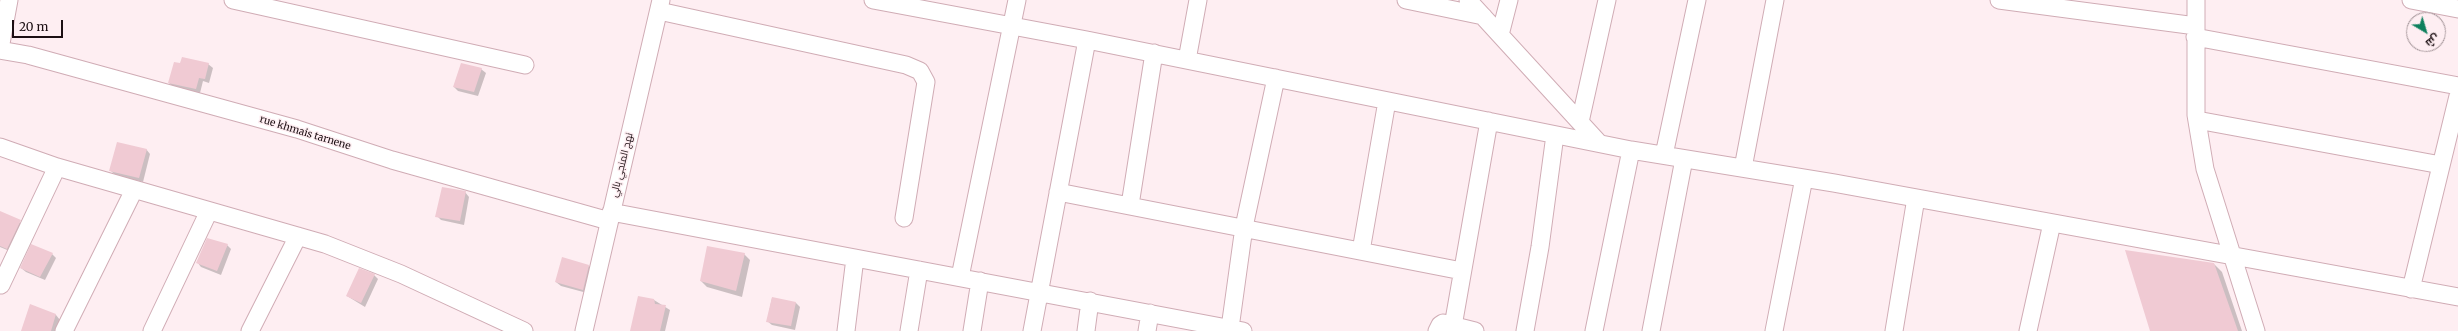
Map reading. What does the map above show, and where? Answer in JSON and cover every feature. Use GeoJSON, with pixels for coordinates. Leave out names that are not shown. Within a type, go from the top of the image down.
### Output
{"type":"FeatureCollection","features":[{"type":"Feature","properties":{"kind":"street"},"geometry":{"type":"LineString","coordinates":[[0,49],[9,0]]}},
{"type":"Feature","properties":{"kind":"street"},"geometry":{"type":"LineString","coordinates":[[233,0],[525,65]]}},
{"type":"Feature","properties":{"kind":"street"},"geometry":{"type":"LineString","coordinates":[[878,0],[1154,53],[1631,150],[1804,178],[2458,297]]}},
{"type":"Feature","properties":{"kind":"street"},"geometry":{"type":"LineString","coordinates":[[960,277],[1014,26],[1017,0]]}},
{"type":"Feature","properties":{"kind":"street"},"geometry":{"type":"LineString","coordinates":[[1187,60],[1198,0]]}},
{"type":"Feature","properties":{"kind":"street"},"geometry":{"type":"LineString","coordinates":[[1406,0],[1483,16]]}},
{"type":"Feature","properties":{"kind":"street"},"geometry":{"type":"LineString","coordinates":[[1468,0],[1599,143]]}},
{"type":"Feature","properties":{"kind":"street"},"geometry":{"type":"LineString","coordinates":[[1500,36],[1509,0]]}},
{"type":"Feature","properties":{"kind":"street"},"geometry":{"type":"LineString","coordinates":[[1580,122],[1608,0]]}},
{"type":"Feature","properties":{"kind":"street"},"geometry":{"type":"LineString","coordinates":[[1664,155],[1697,0]]}},
{"type":"Feature","properties":{"kind":"street"},"geometry":{"type":"LineString","coordinates":[[1742,168],[1775,0]]}},
{"type":"Feature","properties":{"kind":"street"},"geometry":{"type":"LineString","coordinates":[[1998,0],[2195,31],[2458,86]]}},
{"type":"Feature","properties":{"kind":"street"},"geometry":{"type":"LineString","coordinates":[[2196,0],[2195,31],[2197,120],[2205,169],[2256,331]]}},
{"type":"Feature","properties":{"kind":"street"},"geometry":{"type":"LineString","coordinates":[[2412,0],[2458,9]]}},
{"type":"Feature","properties":{"kind":"street"},"geometry":{"type":"LineString","coordinates":[[660,6],[906,65],[920,71],[926,82],[904,218]]}},
{"type":"Feature","properties":{"kind":"street","name":"نهج المنجي بالي"},"geometry":{"type":"LineString","coordinates":[[584,331],[660,6]]}},
{"type":"Feature","properties":{"kind":"street"},"geometry":{"type":"LineString","coordinates":[[1032,331],[1087,40]]}},
{"type":"Feature","properties":{"kind":"street","name":"rue khmais tarnene"},"geometry":{"type":"LineString","coordinates":[[0,49],[28,55],[297,129],[392,160],[610,216],[856,258],[1090,301],[1150,313],[1204,327],[1237,330]]}},
{"type":"Feature","properties":{"kind":"street"},"geometry":{"type":"LineString","coordinates":[[1130,205],[1154,53]]}},
{"type":"Feature","properties":{"kind":"street"},"geometry":{"type":"LineString","coordinates":[[1237,330],[1244,227],[1276,78]]}},
{"type":"Feature","properties":{"kind":"street"},"geometry":{"type":"LineString","coordinates":[[2411,289],[2458,96]]}},
{"type":"Feature","properties":{"kind":"street"},"geometry":{"type":"LineString","coordinates":[[1361,251],[1387,101]]}},
{"type":"Feature","properties":{"kind":"street"},"geometry":{"type":"LineString","coordinates":[[2197,120],[2441,166]]}},
{"type":"Feature","properties":{"kind":"street"},"geometry":{"type":"LineString","coordinates":[[1475,331],[1445,328],[1462,271],[1489,121]]}},
{"type":"Feature","properties":{"kind":"street"},"geometry":{"type":"LineString","coordinates":[[1524,331],[1540,247],[1556,135]]}},
{"type":"Feature","properties":{"kind":"street"},"geometry":{"type":"LineString","coordinates":[[0,147],[57,167],[134,190],[298,236],[401,274],[524,331]]}},
{"type":"Feature","properties":{"kind":"street"},"geometry":{"type":"LineString","coordinates":[[1594,331],[1631,150]]}},
{"type":"Feature","properties":{"kind":"street"},"geometry":{"type":"LineString","coordinates":[[1651,331],[1684,159]]}},
{"type":"Feature","properties":{"kind":"street"},"geometry":{"type":"LineString","coordinates":[[1,285],[57,167]]}},
{"type":"Feature","properties":{"kind":"street"},"geometry":{"type":"LineString","coordinates":[[1774,331],[1804,178]]}},
{"type":"Feature","properties":{"kind":"street"},"geometry":{"type":"LineString","coordinates":[[64,331],[134,190]]}},
{"type":"Feature","properties":{"kind":"street"},"geometry":{"type":"LineString","coordinates":[[1058,192],[1244,227],[1462,271]]}},
{"type":"Feature","properties":{"kind":"street"},"geometry":{"type":"LineString","coordinates":[[1894,331],[1916,198]]}},
{"type":"Feature","properties":{"kind":"street"},"geometry":{"type":"LineString","coordinates":[[152,331],[209,211]]}},
{"type":"Feature","properties":{"kind":"street"},"geometry":{"type":"LineString","coordinates":[[2028,331],[2052,223]]}},
{"type":"Feature","properties":{"kind":"street"},"geometry":{"type":"LineString","coordinates":[[250,331],[298,236]]}},
{"type":"Feature","properties":{"kind":"street"},"geometry":{"type":"LineString","coordinates":[[846,331],[856,258]]}},
{"type":"Feature","properties":{"kind":"street"},"geometry":{"type":"LineString","coordinates":[[909,331],[919,270]]}},
{"type":"Feature","properties":{"kind":"street"},"geometry":{"type":"LineString","coordinates":[[972,331],[980,281]]}},
{"type":"Feature","properties":{"kind":"street"},"geometry":{"type":"LineString","coordinates":[[1086,331],[1090,301]]}},
{"type":"Feature","properties":{"kind":"street"},"geometry":{"type":"LineString","coordinates":[[1147,331],[1150,313]]}},
{"type":"Feature","properties":{"kind":"building"},"geometry":{"type":"Polygon","coordinates":[[[182,57],[209,63],[205,79],[199,78],[196,89],[168,83],[174,62],[180,63],[182,57]]]}},
{"type":"Feature","properties":{"kind":"building"},"geometry":{"type":"Polygon","coordinates":[[[461,63],[482,68],[474,92],[453,87],[461,63]]]}},
{"type":"Feature","properties":{"kind":"building"},"geometry":{"type":"Polygon","coordinates":[[[117,142],[147,149],[139,178],[109,171],[117,142]]]}},
{"type":"Feature","properties":{"kind":"building"},"geometry":{"type":"Polygon","coordinates":[[[442,187],[466,191],[460,221],[435,217],[442,187]]]}},
{"type":"Feature","properties":{"kind":"building"},"geometry":{"type":"Polygon","coordinates":[[[0,211],[21,220],[7,249],[0,246],[0,211]]]}},
{"type":"Feature","properties":{"kind":"building"},"geometry":{"type":"Polygon","coordinates":[[[207,238],[228,244],[217,271],[196,263],[207,238]]]}},
{"type":"Feature","properties":{"kind":"building"},"geometry":{"type":"Polygon","coordinates":[[[31,244],[53,253],[40,277],[20,268],[31,244]]]}},
{"type":"Feature","properties":{"kind":"building"},"geometry":{"type":"Polygon","coordinates":[[[707,246],[745,253],[736,291],[700,281],[707,246]]]}},
{"type":"Feature","properties":{"kind":"building"},"geometry":{"type":"Polygon","coordinates":[[[2125,250],[2214,263],[2238,331],[2150,331],[2125,250]]]}},
{"type":"Feature","properties":{"kind":"building"},"geometry":{"type":"Polygon","coordinates":[[[562,257],[589,265],[583,290],[555,282],[562,257]]]}},
{"type":"Feature","properties":{"kind":"building"},"geometry":{"type":"Polygon","coordinates":[[[359,268],[375,274],[361,303],[346,296],[359,268]]]}},
{"type":"Feature","properties":{"kind":"building"},"geometry":{"type":"Polygon","coordinates":[[[638,296],[654,299],[655,304],[666,305],[660,331],[630,331],[638,296]]]}},
{"type":"Feature","properties":{"kind":"building"},"geometry":{"type":"Polygon","coordinates":[[[772,297],[796,302],[791,326],[766,322],[772,297]]]}},
{"type":"Feature","properties":{"kind":"building"},"geometry":{"type":"Polygon","coordinates":[[[30,304],[56,314],[51,331],[21,331],[30,304]]]}}]}
